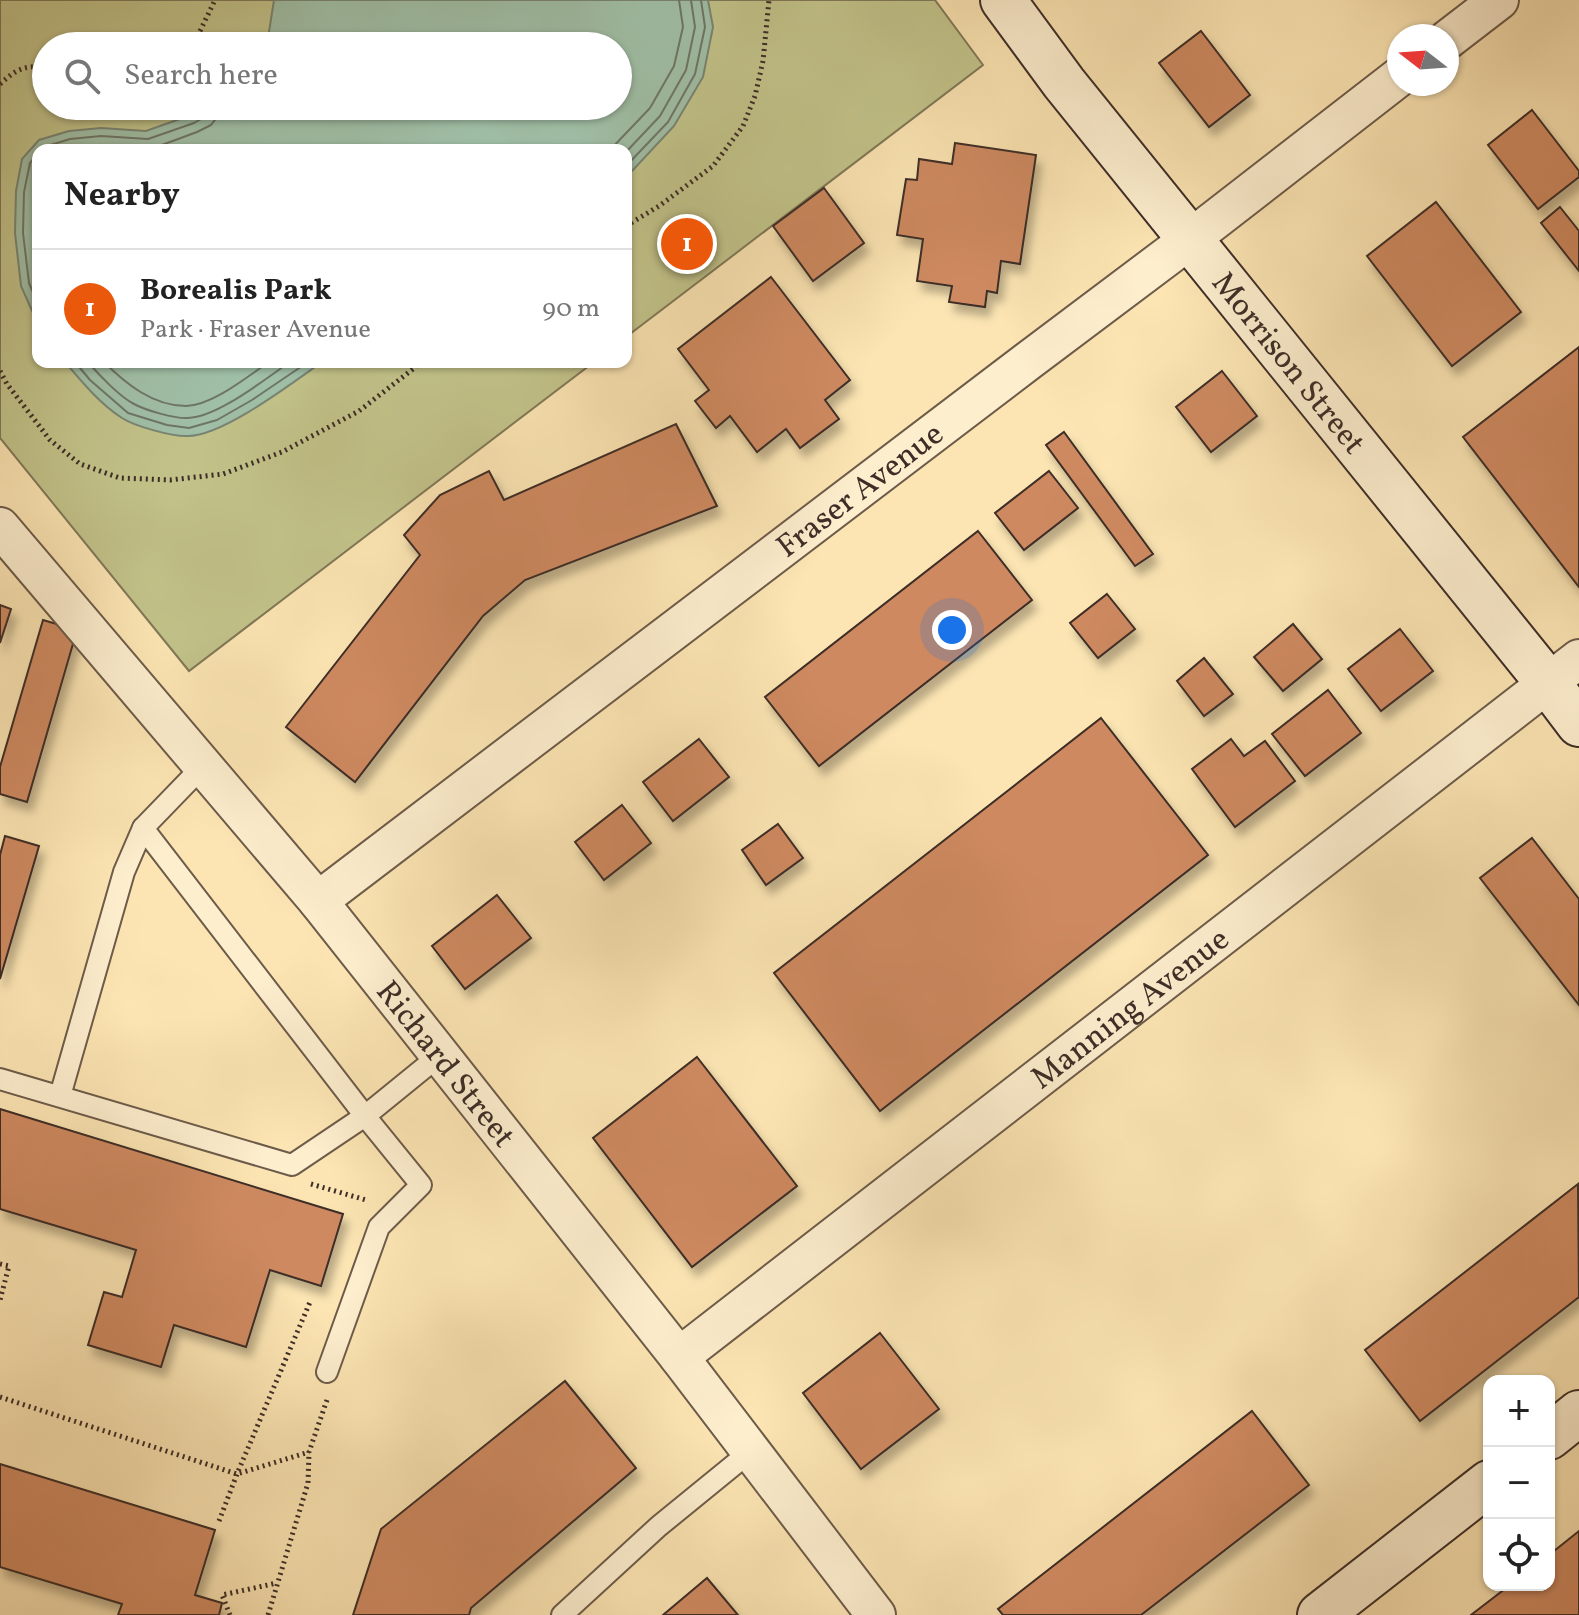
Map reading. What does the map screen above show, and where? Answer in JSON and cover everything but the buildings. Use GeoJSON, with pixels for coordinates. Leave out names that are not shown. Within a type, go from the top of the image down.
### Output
{"type":"FeatureCollection","features":[{"type":"Feature","properties":{"kind":"main road","name":"Morrison Street"},"geometry":{"type":"LineString","coordinates":[[1003,0],[1064,83],[1189,240],[1564,671],[1579,724]]}},
{"type":"Feature","properties":{"kind":"main road"},"geometry":{"type":"LineString","coordinates":[[1555,1432],[1579,1413]]}},
{"type":"Feature","properties":{"kind":"main road"},"geometry":{"type":"LineString","coordinates":[[1320,1615],[1483,1488]]}},
{"type":"Feature","properties":{"kind":"street"},"geometry":{"type":"LineString","coordinates":[[1459,31],[1499,0]]}},
{"type":"Feature","properties":{"kind":"street","name":"Fraser Avenue"},"geometry":{"type":"LineString","coordinates":[[318,901],[1387,86]]}},
{"type":"Feature","properties":{"kind":"street","name":"Richard Street"},"geometry":{"type":"LineString","coordinates":[[0,527],[318,901],[679,1357],[876,1615]]}},
{"type":"Feature","properties":{"kind":"street","name":"Manning Avenue"},"geometry":{"type":"LineString","coordinates":[[679,1357],[1564,671]]}},
{"type":"Feature","properties":{"kind":"lane"},"geometry":{"type":"LineString","coordinates":[[60,1096],[124,872],[143,828],[203,766]]}},
{"type":"Feature","properties":{"kind":"lane"},"geometry":{"type":"LineString","coordinates":[[143,828],[421,1185],[379,1227],[327,1372]]}},
{"type":"Feature","properties":{"kind":"lane"},"geometry":{"type":"LineString","coordinates":[[0,1079],[292,1165],[365,1116],[440,1055]]}},
{"type":"Feature","properties":{"kind":"lane"},"geometry":{"type":"LineString","coordinates":[[562,1615],[659,1526],[751,1451]]}},
{"type":"Feature","properties":{"kind":"path"},"geometry":{"type":"LineString","coordinates":[[199,32],[215,0]]}},
{"type":"Feature","properties":{"kind":"path"},"geometry":{"type":"LineString","coordinates":[[632,222],[713,166],[743,126],[755,96],[763,61],[769,0]]}},
{"type":"Feature","properties":{"kind":"path"},"geometry":{"type":"LineString","coordinates":[[0,84],[16,69],[32,66]]}},
{"type":"Feature","properties":{"kind":"path"},"geometry":{"type":"LineString","coordinates":[[0,371],[50,440],[80,464],[120,478],[170,480],[223,474],[282,452],[359,411],[414,368]]}},
{"type":"Feature","properties":{"kind":"path"},"geometry":{"type":"LineString","coordinates":[[301,1181],[391,1207],[385,1221]]}},
{"type":"Feature","properties":{"kind":"path"},"geometry":{"type":"LineString","coordinates":[[0,1264],[9,1266],[0,1300]]}},
{"type":"Feature","properties":{"kind":"path"},"geometry":{"type":"LineString","coordinates":[[219,1521],[310,1302]]}},
{"type":"Feature","properties":{"kind":"path"},"geometry":{"type":"LineString","coordinates":[[268,1615],[308,1483],[309,1452],[329,1396]]}},
{"type":"Feature","properties":{"kind":"path"},"geometry":{"type":"LineString","coordinates":[[0,1397],[237,1474],[309,1452]]}},
{"type":"Feature","properties":{"kind":"path"},"geometry":{"type":"LineString","coordinates":[[230,1615],[222,1595],[277,1583]]}},
{"type":"Feature","properties":{"kind":"green space"},"geometry":{"type":"Polygon","coordinates":[[[0,0],[935,0],[983,65],[632,332],[632,144],[32,144],[32,368],[586,368],[189,671],[0,438],[0,0]]]}},
{"type":"Feature","properties":{"kind":"water"},"geometry":{"type":"Polygon","coordinates":[[[274,0],[708,0],[713,27],[703,77],[674,126],[632,171],[632,144],[35,144],[39,140],[69,131],[101,128],[146,131],[177,120],[632,120],[632,32],[269,32],[274,0]]]}},
{"type":"Feature","properties":{"kind":"water"},"geometry":{"type":"Polygon","coordinates":[[[32,148],[32,311],[21,286],[15,233],[16,191],[22,159],[32,148]]]}},
{"type":"Feature","properties":{"kind":"water"},"geometry":{"type":"Polygon","coordinates":[[[70,368],[314,368],[238,418],[203,434],[188,436],[154,430],[122,418],[70,368]]]}},
{"type":"Feature","properties":{"kind":"place","name":"Borealis Park"},"geometry":{"type":"Point","coordinates":[687,244]}}]}
